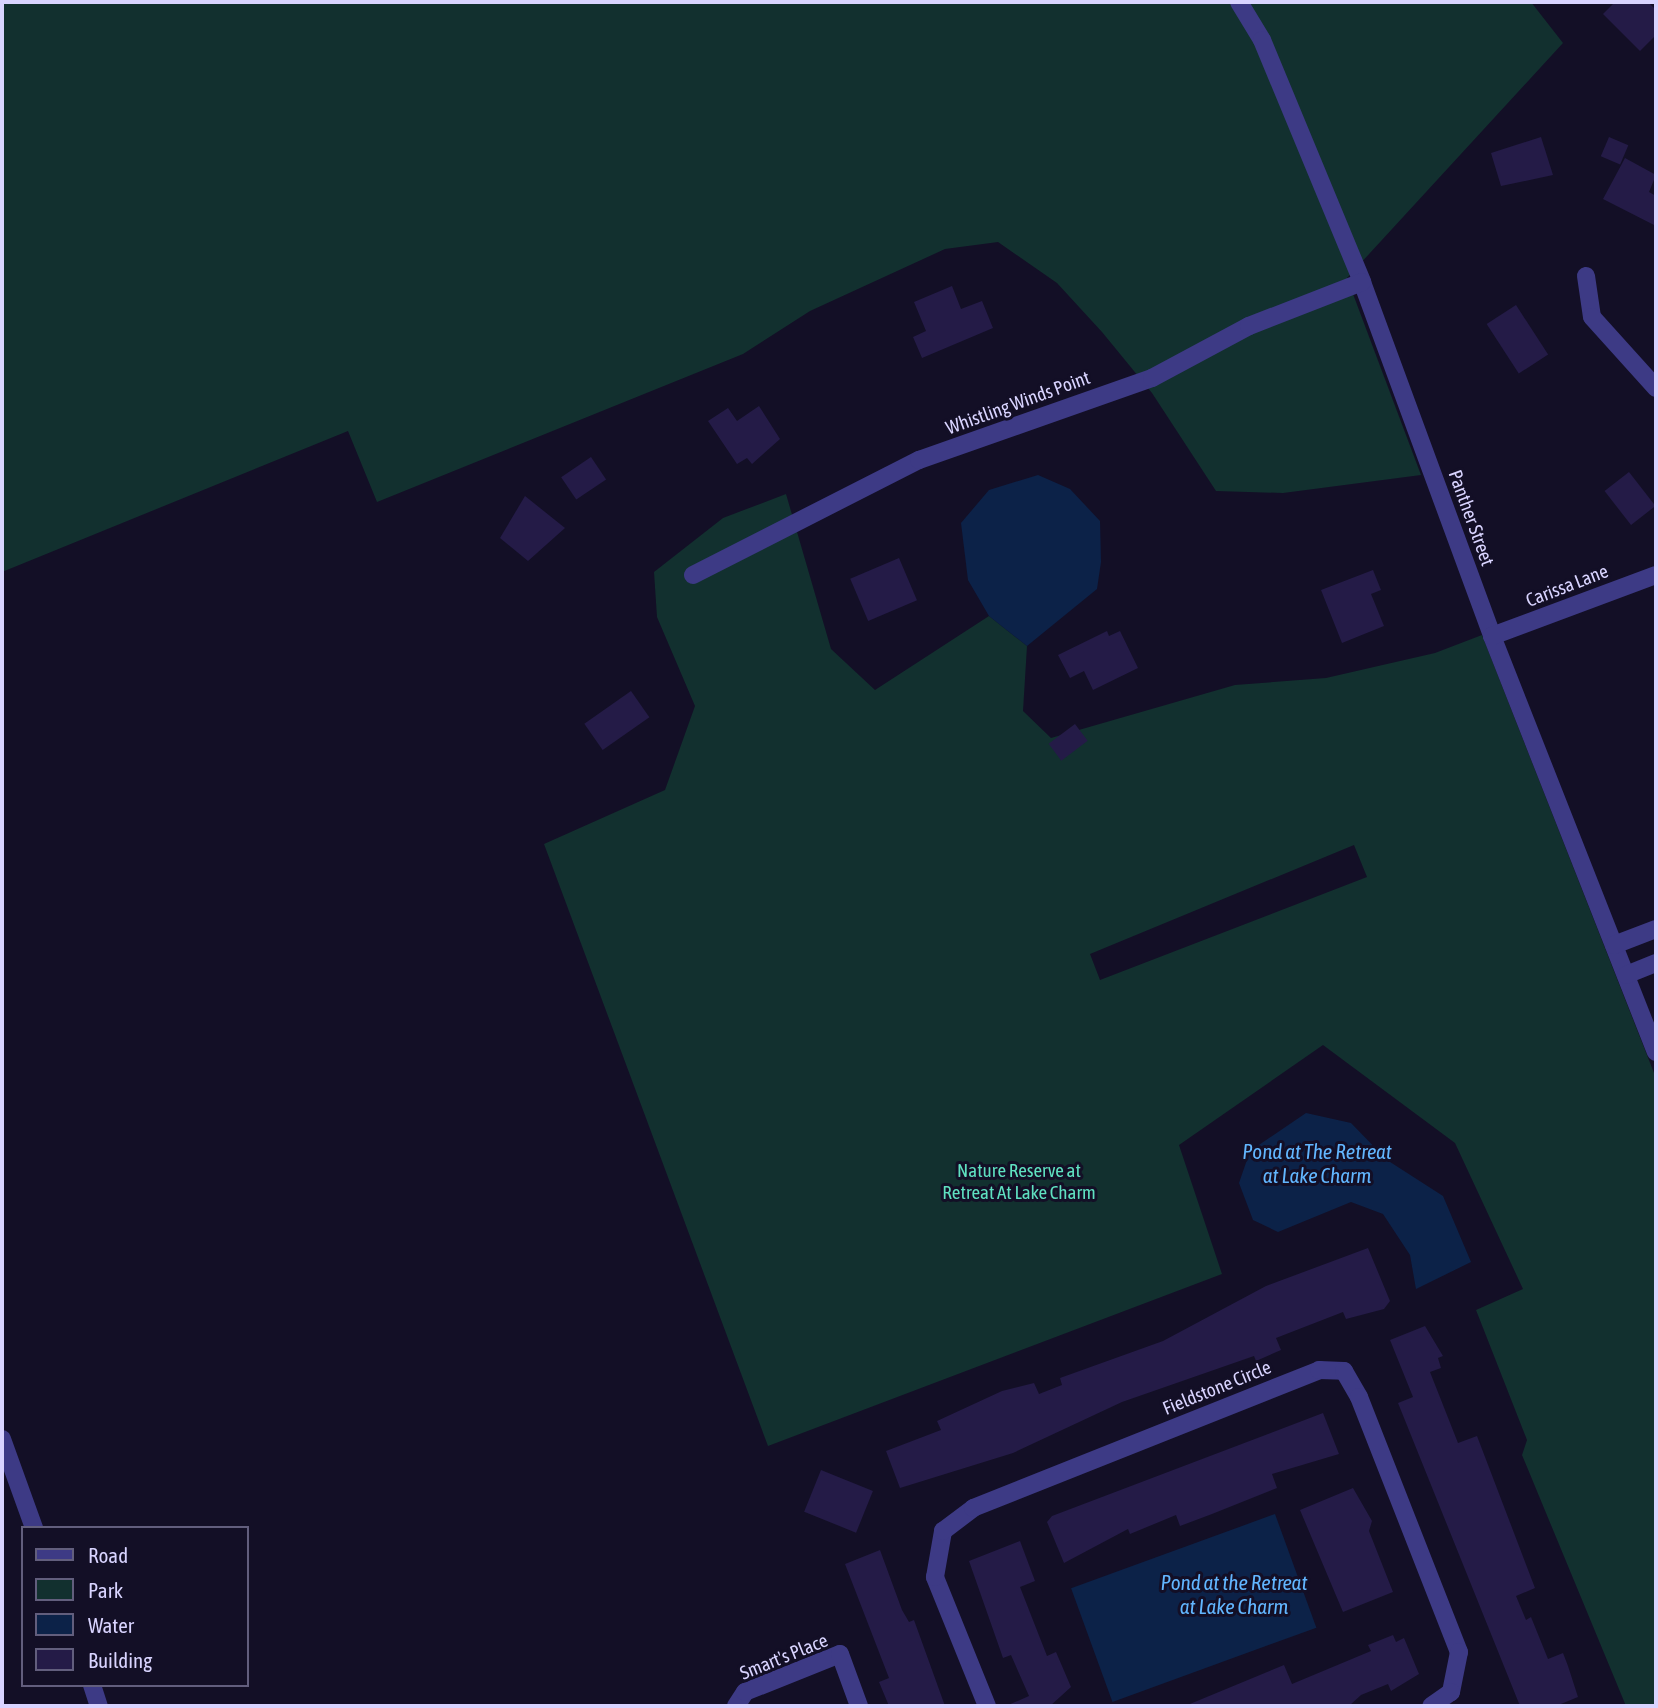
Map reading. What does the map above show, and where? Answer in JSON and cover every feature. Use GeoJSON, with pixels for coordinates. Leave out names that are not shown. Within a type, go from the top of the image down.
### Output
{"type":"FeatureCollection","features":[{"type":"Feature","properties":{"kind":"street","name":"Panther Street"},"geometry":{"type":"LineString","coordinates":[[1240,2],[1262,40],[1362,282],[1492,636],[1656,1052]]}},
{"type":"Feature","properties":{"kind":"street"},"geometry":{"type":"LineString","coordinates":[[1586,276],[1592,317],[1656,388]]}},
{"type":"Feature","properties":{"kind":"street","name":"Whistling Winds Point"},"geometry":{"type":"LineString","coordinates":[[693,575],[919,460],[1152,378],[1249,326],[1362,282]]}},
{"type":"Feature","properties":{"kind":"street","name":"Carissa Lane"},"geometry":{"type":"LineString","coordinates":[[1492,636],[1656,575]]}},
{"type":"Feature","properties":{"kind":"street"},"geometry":{"type":"LineString","coordinates":[[1614,945],[1656,929]]}},
{"type":"Feature","properties":{"kind":"street"},"geometry":{"type":"LineString","coordinates":[[1626,975],[1656,962]]}},
{"type":"Feature","properties":{"kind":"street","name":"Fieldstone Circle"},"geometry":{"type":"LineString","coordinates":[[987,1706],[936,1577],[943,1531],[973,1508],[1319,1370],[1344,1371],[1359,1397],[1459,1652],[1451,1692],[1431,1706]]}},
{"type":"Feature","properties":{"kind":"street"},"geometry":{"type":"LineString","coordinates":[[2,1439],[33,1526]]}},
{"type":"Feature","properties":{"kind":"street","name":"Smart's Place"},"geometry":{"type":"LineString","coordinates":[[736,1706],[745,1692],[840,1654],[859,1706]]}},
{"type":"Feature","properties":{"kind":"street"},"geometry":{"type":"LineString","coordinates":[[93,1687],[99,1706]]}},
{"type":"Feature","properties":{"kind":"green space"},"geometry":{"type":"Polygon","coordinates":[[[2,2],[1531,2],[1563,43],[1347,278],[1421,475],[1283,493],[1216,491],[1152,393],[1102,332],[1057,283],[998,242],[945,249],[810,311],[743,354],[377,502],[348,431],[2,572],[2,2]]]}},
{"type":"Feature","properties":{"kind":"green space","name":"Nature Reserve at Retreat At Lake Charm"},"geometry":{"type":"Polygon","coordinates":[[[786,494],[831,649],[875,690],[989,616],[1027,646],[1023,711],[1051,738],[1235,685],[1326,678],[1435,653],[1482,635],[1656,1078],[1656,1706],[1626,1706],[1522,1455],[1527,1440],[1476,1310],[1523,1289],[1455,1143],[1323,1045],[1179,1145],[1222,1274],[768,1446],[544,844],[665,790],[695,706],[657,617],[654,572],[723,518],[786,494]],[[1354,845],[1090,954],[1100,980],[1367,877],[1354,845]]]}},
{"type":"Feature","properties":{"kind":"water"},"geometry":{"type":"Polygon","coordinates":[[[1038,475],[1070,489],[1100,521],[1101,562],[1097,589],[1027,646],[989,616],[968,580],[961,523],[989,490],[1038,475]]]}},
{"type":"Feature","properties":{"kind":"water","name":"Pond at The Retreat at Lake Charm"},"geometry":{"type":"Polygon","coordinates":[[[1306,1113],[1351,1123],[1387,1160],[1443,1196],[1471,1262],[1416,1289],[1410,1255],[1383,1214],[1351,1202],[1278,1232],[1253,1220],[1239,1183],[1250,1151],[1306,1113]]]}},
{"type":"Feature","properties":{"kind":"water","name":"Pond at the Retreat at Lake Charm"},"geometry":{"type":"Polygon","coordinates":[[[1275,1514],[1316,1628],[1112,1702],[1071,1588],[1275,1514]]]}},
{"type":"Feature","properties":{"kind":"building"},"geometry":{"type":"Polygon","coordinates":[[[1615,2],[1648,2],[1656,10],[1656,35],[1640,51],[1603,14],[1615,2]]]}},
{"type":"Feature","properties":{"kind":"building"},"geometry":{"type":"Polygon","coordinates":[[[1541,137],[1553,175],[1501,186],[1491,153],[1541,137]]]}},
{"type":"Feature","properties":{"kind":"building"},"geometry":{"type":"Polygon","coordinates":[[[1609,137],[1628,145],[1620,165],[1601,156],[1609,137]]]}},
{"type":"Feature","properties":{"kind":"building"},"geometry":{"type":"Polygon","coordinates":[[[1625,158],[1656,175],[1649,192],[1656,196],[1656,226],[1603,199],[1625,158]]]}},
{"type":"Feature","properties":{"kind":"building"},"geometry":{"type":"Polygon","coordinates":[[[952,286],[961,309],[982,301],[993,328],[922,358],[913,337],[926,331],[914,302],[952,286]]]}},
{"type":"Feature","properties":{"kind":"building"},"geometry":{"type":"Polygon","coordinates":[[[1516,305],[1548,354],[1519,374],[1487,324],[1516,305]]]}},
{"type":"Feature","properties":{"kind":"building"},"geometry":{"type":"Polygon","coordinates":[[[759,406],[780,439],[752,464],[747,458],[737,464],[708,421],[728,408],[737,421],[759,406]]]}},
{"type":"Feature","properties":{"kind":"building"},"geometry":{"type":"Polygon","coordinates":[[[591,457],[606,479],[576,500],[561,477],[591,457]]]}},
{"type":"Feature","properties":{"kind":"building"},"geometry":{"type":"Polygon","coordinates":[[[1629,472],[1655,506],[1631,525],[1605,491],[1629,472]]]}},
{"type":"Feature","properties":{"kind":"building"},"geometry":{"type":"Polygon","coordinates":[[[525,496],[565,528],[528,561],[500,538],[525,496]]]}},
{"type":"Feature","properties":{"kind":"building"},"geometry":{"type":"Polygon","coordinates":[[[899,558],[917,600],[868,621],[850,579],[899,558]]]}},
{"type":"Feature","properties":{"kind":"building"},"geometry":{"type":"Polygon","coordinates":[[[1373,570],[1381,590],[1371,594],[1384,626],[1342,643],[1321,590],[1373,570]]]}},
{"type":"Feature","properties":{"kind":"building"},"geometry":{"type":"Polygon","coordinates":[[[1107,631],[1109,636],[1120,631],[1138,668],[1093,690],[1084,671],[1070,678],[1058,655],[1107,631]]]}},
{"type":"Feature","properties":{"kind":"building"},"geometry":{"type":"Polygon","coordinates":[[[631,691],[649,717],[603,750],[584,724],[631,691]]]}},
{"type":"Feature","properties":{"kind":"building"},"geometry":{"type":"Polygon","coordinates":[[[1075,724],[1088,741],[1061,761],[1049,744],[1075,724]]]}},
{"type":"Feature","properties":{"kind":"building"},"geometry":{"type":"Polygon","coordinates":[[[1368,1248],[1390,1301],[1384,1309],[1346,1319],[1343,1312],[1276,1338],[1281,1350],[1256,1361],[1254,1356],[1122,1402],[1013,1453],[900,1488],[886,1451],[941,1430],[937,1421],[1002,1391],[1034,1383],[1039,1394],[1062,1385],[1060,1378],[1163,1341],[1266,1286],[1368,1248]]]}},
{"type":"Feature","properties":{"kind":"building"},"geometry":{"type":"Polygon","coordinates":[[[1425,1326],[1443,1356],[1438,1358],[1441,1368],[1430,1372],[1458,1443],[1477,1436],[1535,1588],[1516,1596],[1526,1620],[1531,1617],[1548,1659],[1563,1653],[1568,1666],[1578,1697],[1556,1706],[1520,1706],[1398,1403],[1413,1397],[1390,1340],[1425,1326]]]}},
{"type":"Feature","properties":{"kind":"building"},"geometry":{"type":"Polygon","coordinates":[[[1323,1413],[1339,1454],[1272,1474],[1277,1488],[1212,1514],[1180,1526],[1176,1515],[1130,1534],[1128,1529],[1064,1563],[1047,1522],[1052,1516],[1323,1413]]]}},
{"type":"Feature","properties":{"kind":"building"},"geometry":{"type":"Polygon","coordinates":[[[821,1470],[873,1491],[856,1533],[804,1512],[821,1470]]]}},
{"type":"Feature","properties":{"kind":"building"},"geometry":{"type":"Polygon","coordinates":[[[1353,1488],[1372,1521],[1369,1531],[1393,1592],[1343,1612],[1300,1510],[1353,1488]]]}},
{"type":"Feature","properties":{"kind":"building"},"geometry":{"type":"Polygon","coordinates":[[[1020,1541],[1035,1581],[1020,1587],[1047,1656],[1056,1652],[1071,1687],[1050,1706],[1006,1706],[1029,1696],[1011,1655],[1003,1658],[969,1561],[1020,1541]]]}},
{"type":"Feature","properties":{"kind":"building"},"geometry":{"type":"Polygon","coordinates":[[[880,1550],[902,1610],[909,1622],[914,1620],[945,1706],[889,1706],[879,1682],[889,1678],[845,1564],[880,1550]]]}},
{"type":"Feature","properties":{"kind":"building"},"geometry":{"type":"Polygon","coordinates":[[[1393,1635],[1396,1642],[1404,1638],[1419,1674],[1391,1691],[1388,1684],[1361,1695],[1349,1706],[1185,1706],[1284,1665],[1292,1684],[1371,1651],[1368,1645],[1393,1635]]]}}]}
